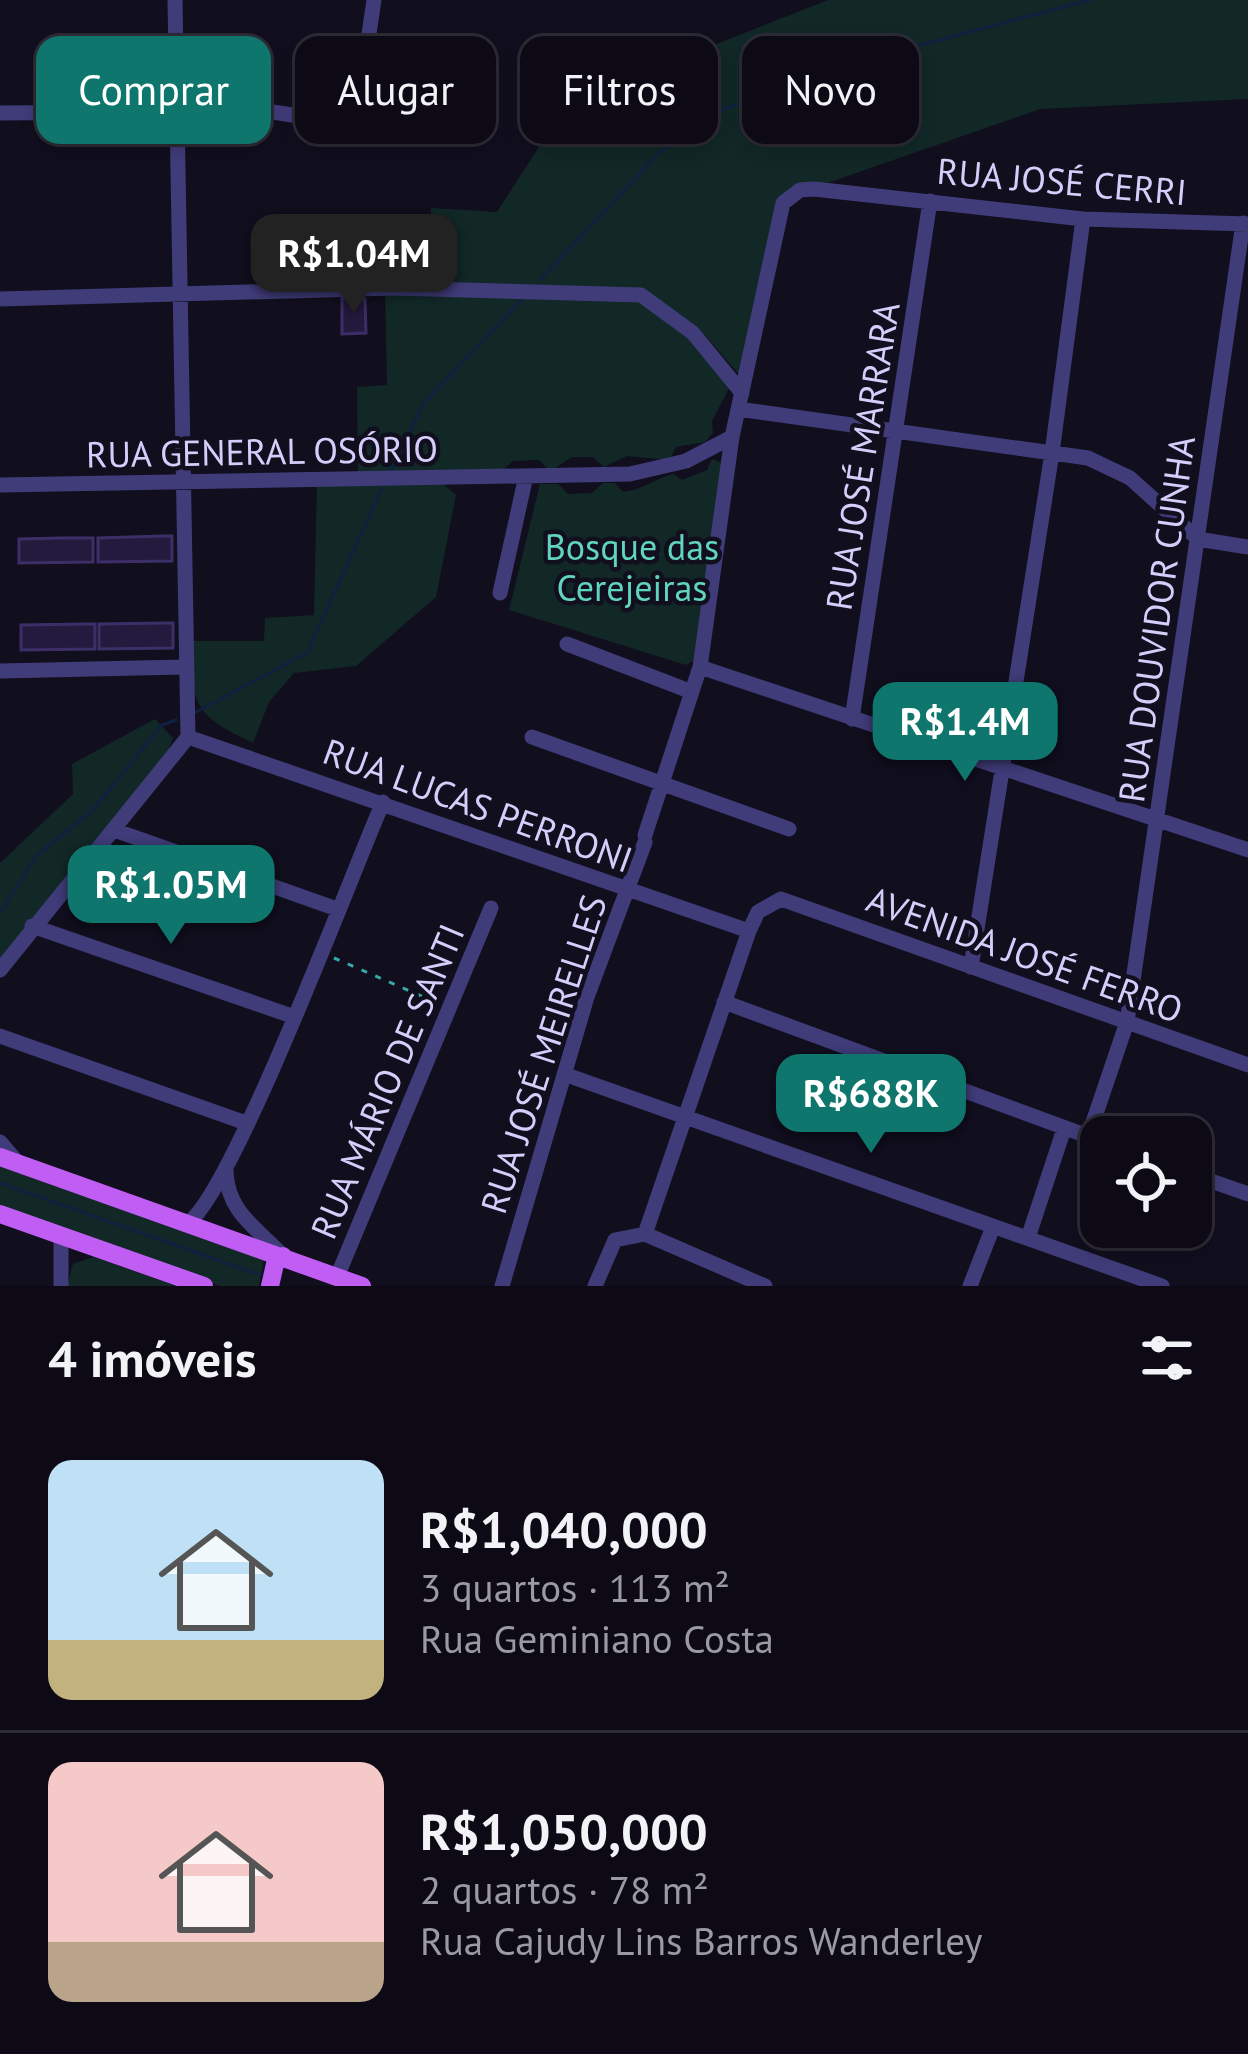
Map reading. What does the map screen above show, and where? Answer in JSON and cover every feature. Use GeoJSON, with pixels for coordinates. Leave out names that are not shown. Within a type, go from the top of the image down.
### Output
{"type":"FeatureCollection","features":[{"type":"Feature","properties":{"kind":"main road"},"geometry":{"type":"LineString","coordinates":[[0,1157],[362,1286]]}},
{"type":"Feature","properties":{"kind":"main road"},"geometry":{"type":"LineString","coordinates":[[0,1214],[204,1286]]}},
{"type":"Feature","properties":{"kind":"main road"},"geometry":{"type":"LineString","coordinates":[[270,1286],[275,1264],[283,1256]]}},
{"type":"Feature","properties":{"kind":"street"},"geometry":{"type":"LineString","coordinates":[[175,0],[176,36]]}},
{"type":"Feature","properties":{"kind":"street"},"geometry":{"type":"LineString","coordinates":[[369,36],[374,0]]}},
{"type":"Feature","properties":{"kind":"street"},"geometry":{"type":"LineString","coordinates":[[0,113],[36,112]]}},
{"type":"Feature","properties":{"kind":"street"},"geometry":{"type":"LineString","coordinates":[[0,970],[188,737],[179,144]]}},
{"type":"Feature","properties":{"kind":"street","name":"RUA JOSÉ CERRI"},"geometry":{"type":"LineString","coordinates":[[800,190],[1083,219],[1246,224]]}},
{"type":"Feature","properties":{"kind":"street","name":"RUA JOSÉ MEIRELLES"},"geometry":{"type":"LineString","coordinates":[[502,1286],[564,1074],[700,667],[732,437],[783,202],[800,190]]}},
{"type":"Feature","properties":{"kind":"street","name":"RUA JOSÉ MARRARA"},"geometry":{"type":"LineString","coordinates":[[852,719],[930,201]]}},
{"type":"Feature","properties":{"kind":"street"},"geometry":{"type":"LineString","coordinates":[[970,967],[1052,453],[1083,219]]}},
{"type":"Feature","properties":{"kind":"street","name":"RUA DOUVIDOR CUNHA"},"geometry":{"type":"LineString","coordinates":[[1100,1116],[1127,1022],[1246,224]]}},
{"type":"Feature","properties":{"kind":"street"},"geometry":{"type":"LineString","coordinates":[[0,299],[393,288],[641,295],[693,333],[740,401],[1088,458],[1130,478],[1198,538],[1248,547]]}},
{"type":"Feature","properties":{"kind":"street","name":"RUA GENERAL OSÓRIO"},"geometry":{"type":"LineString","coordinates":[[0,485],[630,474],[686,461],[732,437]]}},
{"type":"Feature","properties":{"kind":"street"},"geometry":{"type":"LineString","coordinates":[[500,593],[526,476]]}},
{"type":"Feature","properties":{"kind":"street"},"geometry":{"type":"LineString","coordinates":[[566,644],[692,692]]}},
{"type":"Feature","properties":{"kind":"street"},"geometry":{"type":"LineString","coordinates":[[0,650],[0,670],[184,667]]}},
{"type":"Feature","properties":{"kind":"street"},"geometry":{"type":"LineString","coordinates":[[700,667],[1248,850]]}},
{"type":"Feature","properties":{"kind":"street"},"geometry":{"type":"LineString","coordinates":[[532,736],[790,829]]}},
{"type":"Feature","properties":{"kind":"street","name":"RUA LUCAS PERRONI"},"geometry":{"type":"LineString","coordinates":[[188,737],[749,931]]}},
{"type":"Feature","properties":{"kind":"street"},"geometry":{"type":"LineString","coordinates":[[188,1223],[205,1208],[246,1123],[383,802]]}},
{"type":"Feature","properties":{"kind":"street"},"geometry":{"type":"LineString","coordinates":[[114,830],[337,909]]}},
{"type":"Feature","properties":{"kind":"street","name":"AVENIDA JOSÉ FERRO"},"geometry":{"type":"LineString","coordinates":[[749,931],[758,912],[782,899],[1248,1065]]}},
{"type":"Feature","properties":{"kind":"street","name":"RUA MÁRIO DE SANTI"},"geometry":{"type":"LineString","coordinates":[[337,1277],[491,908]]}},
{"type":"Feature","properties":{"kind":"street"},"geometry":{"type":"LineString","coordinates":[[32,926],[292,1016]]}},
{"type":"Feature","properties":{"kind":"street"},"geometry":{"type":"LineString","coordinates":[[644,1234],[749,931]]}},
{"type":"Feature","properties":{"kind":"street"},"geometry":{"type":"LineString","coordinates":[[724,1002],[1080,1134]]}},
{"type":"Feature","properties":{"kind":"street"},"geometry":{"type":"LineString","coordinates":[[0,1036],[246,1123]]}},
{"type":"Feature","properties":{"kind":"street"},"geometry":{"type":"LineString","coordinates":[[564,1074],[1162,1286]]}},
{"type":"Feature","properties":{"kind":"street"},"geometry":{"type":"LineString","coordinates":[[1028,1238],[1064,1129]]}},
{"type":"Feature","properties":{"kind":"street"},"geometry":{"type":"LineString","coordinates":[[0,1142],[20,1165]]}},
{"type":"Feature","properties":{"kind":"street"},"geometry":{"type":"LineString","coordinates":[[226,1162],[230,1199],[283,1256]]}},
{"type":"Feature","properties":{"kind":"street"},"geometry":{"type":"LineString","coordinates":[[1212,1181],[1248,1194]]}},
{"type":"Feature","properties":{"kind":"street"},"geometry":{"type":"LineString","coordinates":[[970,1286],[993,1226]]}},
{"type":"Feature","properties":{"kind":"street"},"geometry":{"type":"LineString","coordinates":[[595,1286],[615,1240],[644,1234],[722,1278],[765,1286]]}},
{"type":"Feature","properties":{"kind":"street"},"geometry":{"type":"LineString","coordinates":[[61,1235],[61,1286]]}},
{"type":"Feature","properties":{"kind":"path"},"geometry":{"type":"LineString","coordinates":[[321,953],[451,1009]]}},
{"type":"Feature","properties":{"kind":"green space"},"geometry":{"type":"Polygon","coordinates":[[[828,0],[1248,0],[1248,99],[1040,109],[790,196],[748,385],[699,328],[645,293],[736,375],[712,421],[713,433],[705,442],[676,447],[669,460],[627,456],[604,467],[593,457],[572,457],[550,471],[539,460],[513,461],[504,469],[358,479],[357,387],[387,385],[385,289],[428,287],[431,208],[497,212],[541,144],[718,144],[718,43],[828,0]]]}},
{"type":"Feature","properties":{"kind":"green space","name":"Bosque das Cerejeiras"},"geometry":{"type":"Polygon","coordinates":[[[712,459],[725,464],[693,661],[686,665],[509,610],[540,484],[558,484],[568,494],[592,493],[603,483],[615,483],[623,492],[674,474],[682,480],[707,470],[712,459]]]}},
{"type":"Feature","properties":{"kind":"green space"},"geometry":{"type":"Polygon","coordinates":[[[441,482],[456,495],[436,597],[356,666],[294,673],[269,702],[253,743],[208,716],[195,694],[192,641],[264,641],[265,618],[314,615],[317,483],[441,482]]]}},
{"type":"Feature","properties":{"kind":"green space"},"geometry":{"type":"Polygon","coordinates":[[[155,719],[173,738],[169,749],[0,966],[0,863],[73,794],[72,764],[155,719]]]}},
{"type":"Feature","properties":{"kind":"green space"},"geometry":{"type":"Polygon","coordinates":[[[0,1163],[264,1260],[259,1286],[220,1286],[0,1209],[0,1163]]]}},
{"type":"Feature","properties":{"kind":"green space"},"geometry":{"type":"Polygon","coordinates":[[[94,1257],[176,1286],[67,1286],[73,1264],[94,1257]]]}},
{"type":"Feature","properties":{"kind":"building"},"geometry":{"type":"Polygon","coordinates":[[[342,298],[365,299],[366,333],[342,334],[342,298]]]}},
{"type":"Feature","properties":{"kind":"building"},"geometry":{"type":"Polygon","coordinates":[[[172,536],[172,561],[98,562],[98,538],[172,536]]]}},
{"type":"Feature","properties":{"kind":"building"},"geometry":{"type":"Polygon","coordinates":[[[93,538],[93,562],[19,563],[19,539],[93,538]]]}},
{"type":"Feature","properties":{"kind":"building"},"geometry":{"type":"Polygon","coordinates":[[[173,623],[173,648],[99,649],[99,624],[173,623]]]}},
{"type":"Feature","properties":{"kind":"building"},"geometry":{"type":"Polygon","coordinates":[[[95,624],[95,649],[21,650],[21,625],[95,624]]]}},
{"type":"Feature","properties":{"kind":"waterway"},"geometry":{"type":"LineString","coordinates":[[540,280],[661,151],[724,109],[894,52],[1090,0]]}},
{"type":"Feature","properties":{"kind":"waterway"},"geometry":{"type":"LineString","coordinates":[[392,469],[423,404],[524,297]]}},
{"type":"Feature","properties":{"kind":"waterway"},"geometry":{"type":"LineString","coordinates":[[196,712],[307,653],[382,488]]}},
{"type":"Feature","properties":{"kind":"waterway"},"geometry":{"type":"LineString","coordinates":[[0,913],[37,855],[93,810],[162,725],[176,720]]}},
{"type":"Feature","properties":{"kind":"waterway"},"geometry":{"type":"LineString","coordinates":[[0,1183],[260,1275]]}}]}
